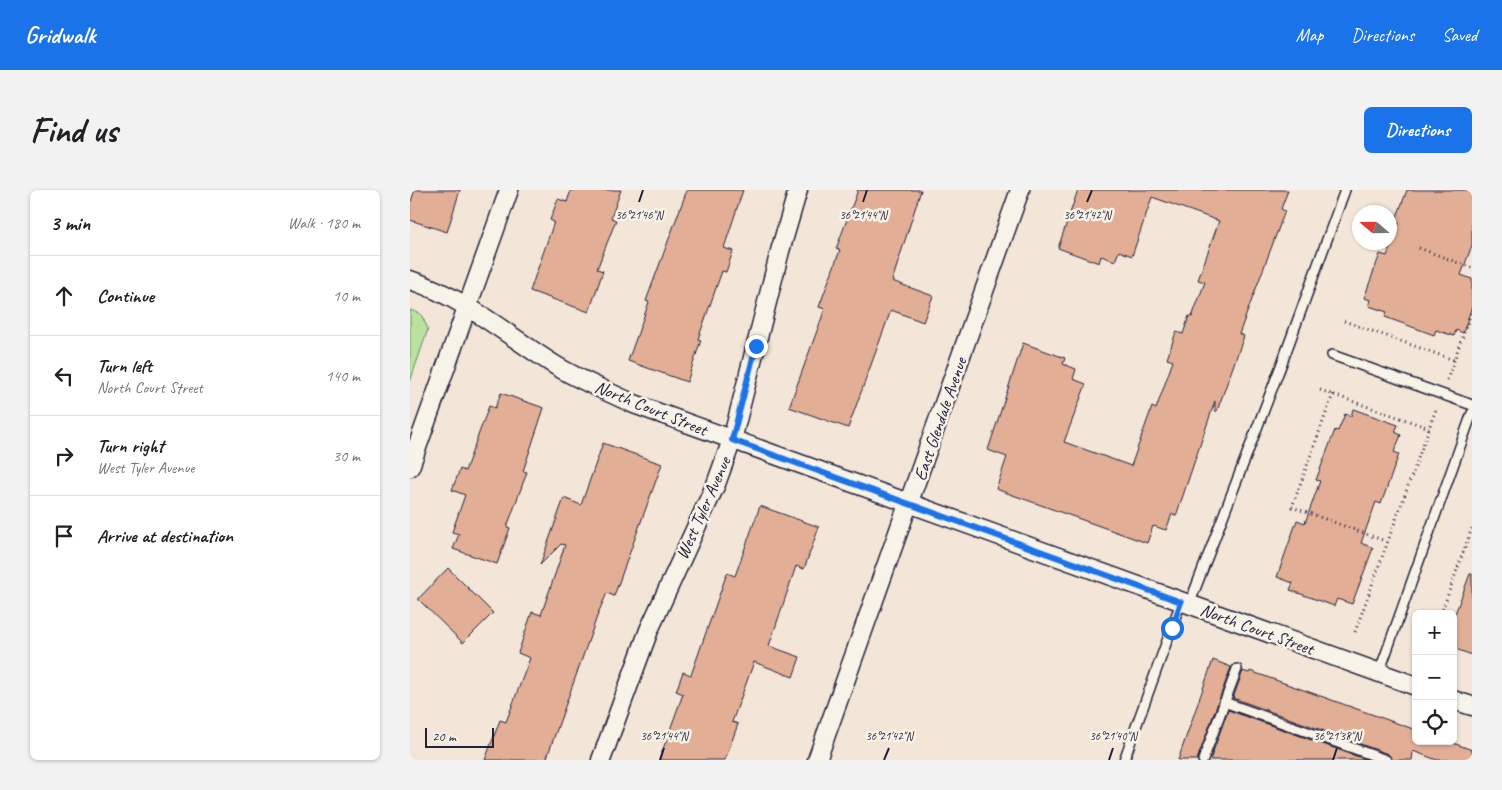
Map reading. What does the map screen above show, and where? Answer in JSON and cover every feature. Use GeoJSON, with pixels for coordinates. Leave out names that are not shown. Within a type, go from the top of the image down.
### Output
{"type":"FeatureCollection","features":[{"type":"Feature","properties":{"kind":"street"},"geometry":{"type":"LineString","coordinates":[[410,467],[508,190]]}},
{"type":"Feature","properties":{"kind":"street","name":"West Tyler Avenue"},"geometry":{"type":"LineString","coordinates":[[602,760],[649,630],[716,484],[732,440],[780,251],[798,190]]}},
{"type":"Feature","properties":{"kind":"street","name":"East Glendale Avenue"},"geometry":{"type":"LineString","coordinates":[[817,760],[910,504],[1020,190]]}},
{"type":"Feature","properties":{"kind":"street","name":"North Court Street"},"geometry":{"type":"LineString","coordinates":[[410,280],[442,292],[467,306],[559,367],[634,404],[1412,685]]}},
{"type":"Feature","properties":{"kind":"street"},"geometry":{"type":"LineString","coordinates":[[1457,701],[1472,706]]}},
{"type":"Feature","properties":{"kind":"lane"},"geometry":{"type":"LineString","coordinates":[[1124,760],[1282,363],[1345,190]]}},
{"type":"Feature","properties":{"kind":"lane"},"geometry":{"type":"LineString","coordinates":[[1332,355],[1472,405]]}},
{"type":"Feature","properties":{"kind":"lane"},"geometry":{"type":"LineString","coordinates":[[1379,673],[1472,413]]}},
{"type":"Feature","properties":{"kind":"lane"},"geometry":{"type":"LineString","coordinates":[[1203,760],[1236,669]]}},
{"type":"Feature","properties":{"kind":"lane"},"geometry":{"type":"LineString","coordinates":[[1224,702],[1386,760]]}},
{"type":"Feature","properties":{"kind":"path"},"geometry":{"type":"LineString","coordinates":[[1419,248],[1472,268]]}},
{"type":"Feature","properties":{"kind":"path"},"geometry":{"type":"LineString","coordinates":[[1355,632],[1472,310]]}},
{"type":"Feature","properties":{"kind":"path"},"geometry":{"type":"LineString","coordinates":[[1344,320],[1454,360]]}},
{"type":"Feature","properties":{"kind":"path"},"geometry":{"type":"LineString","coordinates":[[1320,390],[1429,428]]}},
{"type":"Feature","properties":{"kind":"path"},"geometry":{"type":"LineString","coordinates":[[1333,394],[1292,507],[1388,542]]}},
{"type":"Feature","properties":{"kind":"path"},"geometry":{"type":"LineString","coordinates":[[1443,610],[1471,536],[1472,528]]}},
{"type":"Feature","properties":{"kind":"green space"},"geometry":{"type":"Polygon","coordinates":[[[410,310],[421,314],[428,329],[410,382],[410,310]]]}},
{"type":"Feature","properties":{"kind":"building"},"geometry":{"type":"Polygon","coordinates":[[[415,190],[460,190],[447,232],[410,220],[410,204],[415,190]]]}},
{"type":"Feature","properties":{"kind":"building"},"geometry":{"type":"Polygon","coordinates":[[[571,190],[621,190],[611,218],[616,220],[597,269],[603,271],[589,312],[530,291],[554,222],[550,220],[558,199],[567,202],[571,190]]]}},
{"type":"Feature","properties":{"kind":"building"},"geometry":{"type":"Polygon","coordinates":[[[687,190],[743,190],[724,248],[733,251],[726,272],[722,271],[698,339],[701,340],[687,382],[628,361],[649,302],[646,301],[687,190]]]}},
{"type":"Feature","properties":{"kind":"building"},"geometry":{"type":"Polygon","coordinates":[[[858,190],[921,190],[892,281],[933,296],[923,322],[891,310],[848,428],[789,407],[825,309],[819,307],[840,250],[836,249],[858,190]]]}},
{"type":"Feature","properties":{"kind":"building"},"geometry":{"type":"Polygon","coordinates":[[[1078,190],[1288,190],[1281,209],[1285,211],[1239,334],[1244,336],[1217,411],[1215,411],[1215,401],[1176,516],[1172,514],[1166,530],[1153,526],[1147,543],[996,489],[1007,457],[988,450],[1023,343],[1065,358],[1063,364],[1076,369],[1073,379],[1086,384],[1064,442],[1131,466],[1152,407],[1156,409],[1173,361],[1167,359],[1176,332],[1183,334],[1189,316],[1192,317],[1205,282],[1198,280],[1219,221],[1152,197],[1132,256],[1119,251],[1115,261],[1101,256],[1099,263],[1058,248],[1078,190]]]}},
{"type":"Feature","properties":{"kind":"building"},"geometry":{"type":"Polygon","coordinates":[[[1407,190],[1472,190],[1472,245],[1461,275],[1472,279],[1472,306],[1463,333],[1456,330],[1454,336],[1436,330],[1434,335],[1385,317],[1387,312],[1369,306],[1371,300],[1364,298],[1380,254],[1387,256],[1389,250],[1397,250],[1397,228],[1399,223],[1397,222],[1397,217],[1407,190]]]}},
{"type":"Feature","properties":{"kind":"building"},"geometry":{"type":"Polygon","coordinates":[[[501,393],[544,408],[523,471],[527,472],[507,527],[510,528],[497,564],[453,549],[459,534],[452,532],[465,495],[452,490],[460,469],[465,471],[489,406],[495,408],[501,393]]]}},
{"type":"Feature","properties":{"kind":"building"},"geometry":{"type":"Polygon","coordinates":[[[1353,409],[1398,425],[1395,432],[1401,435],[1394,452],[1399,454],[1381,504],[1376,502],[1361,543],[1373,548],[1352,604],[1337,599],[1334,606],[1290,590],[1293,583],[1277,577],[1297,520],[1305,523],[1320,481],[1316,480],[1335,430],[1338,431],[1345,414],[1351,416],[1353,409]]]}},
{"type":"Feature","properties":{"kind":"building"},"geometry":{"type":"Polygon","coordinates":[[[603,443],[662,464],[614,596],[607,593],[599,611],[546,760],[485,760],[500,720],[506,722],[530,658],[518,653],[532,612],[541,615],[565,545],[561,544],[540,565],[564,498],[581,505],[603,443]]]}},
{"type":"Feature","properties":{"kind":"building"},"geometry":{"type":"Polygon","coordinates":[[[760,506],[819,527],[804,569],[796,566],[769,646],[800,657],[793,677],[754,662],[732,722],[738,724],[725,760],[659,760],[683,694],[676,691],[683,672],[691,675],[727,573],[735,576],[760,506]]]}},
{"type":"Feature","properties":{"kind":"building"},"geometry":{"type":"Polygon","coordinates":[[[448,568],[493,613],[463,643],[418,599],[448,568]]]}},
{"type":"Feature","properties":{"kind":"building"},"geometry":{"type":"Polygon","coordinates":[[[1470,574],[1472,574],[1472,655],[1457,649],[1456,610],[1470,574]]]}},
{"type":"Feature","properties":{"kind":"building"},"geometry":{"type":"Polygon","coordinates":[[[1213,660],[1231,667],[1197,760],[1178,760],[1213,660]]]}},
{"type":"Feature","properties":{"kind":"building"},"geometry":{"type":"Polygon","coordinates":[[[1243,671],[1249,673],[1250,671],[1412,729],[1412,745],[1457,744],[1472,750],[1472,760],[1437,760],[1413,751],[1412,760],[1392,760],[1388,754],[1233,698],[1243,671]]]}},
{"type":"Feature","properties":{"kind":"building"},"geometry":{"type":"Polygon","coordinates":[[[1228,710],[1367,760],[1210,760],[1228,710]]]}},
{"type":"Feature","properties":{"kind":"route"},"geometry":{"type":"LineString","coordinates":[[756,346],[741,412],[732,440],[1181,602],[1172,628]]}}]}
